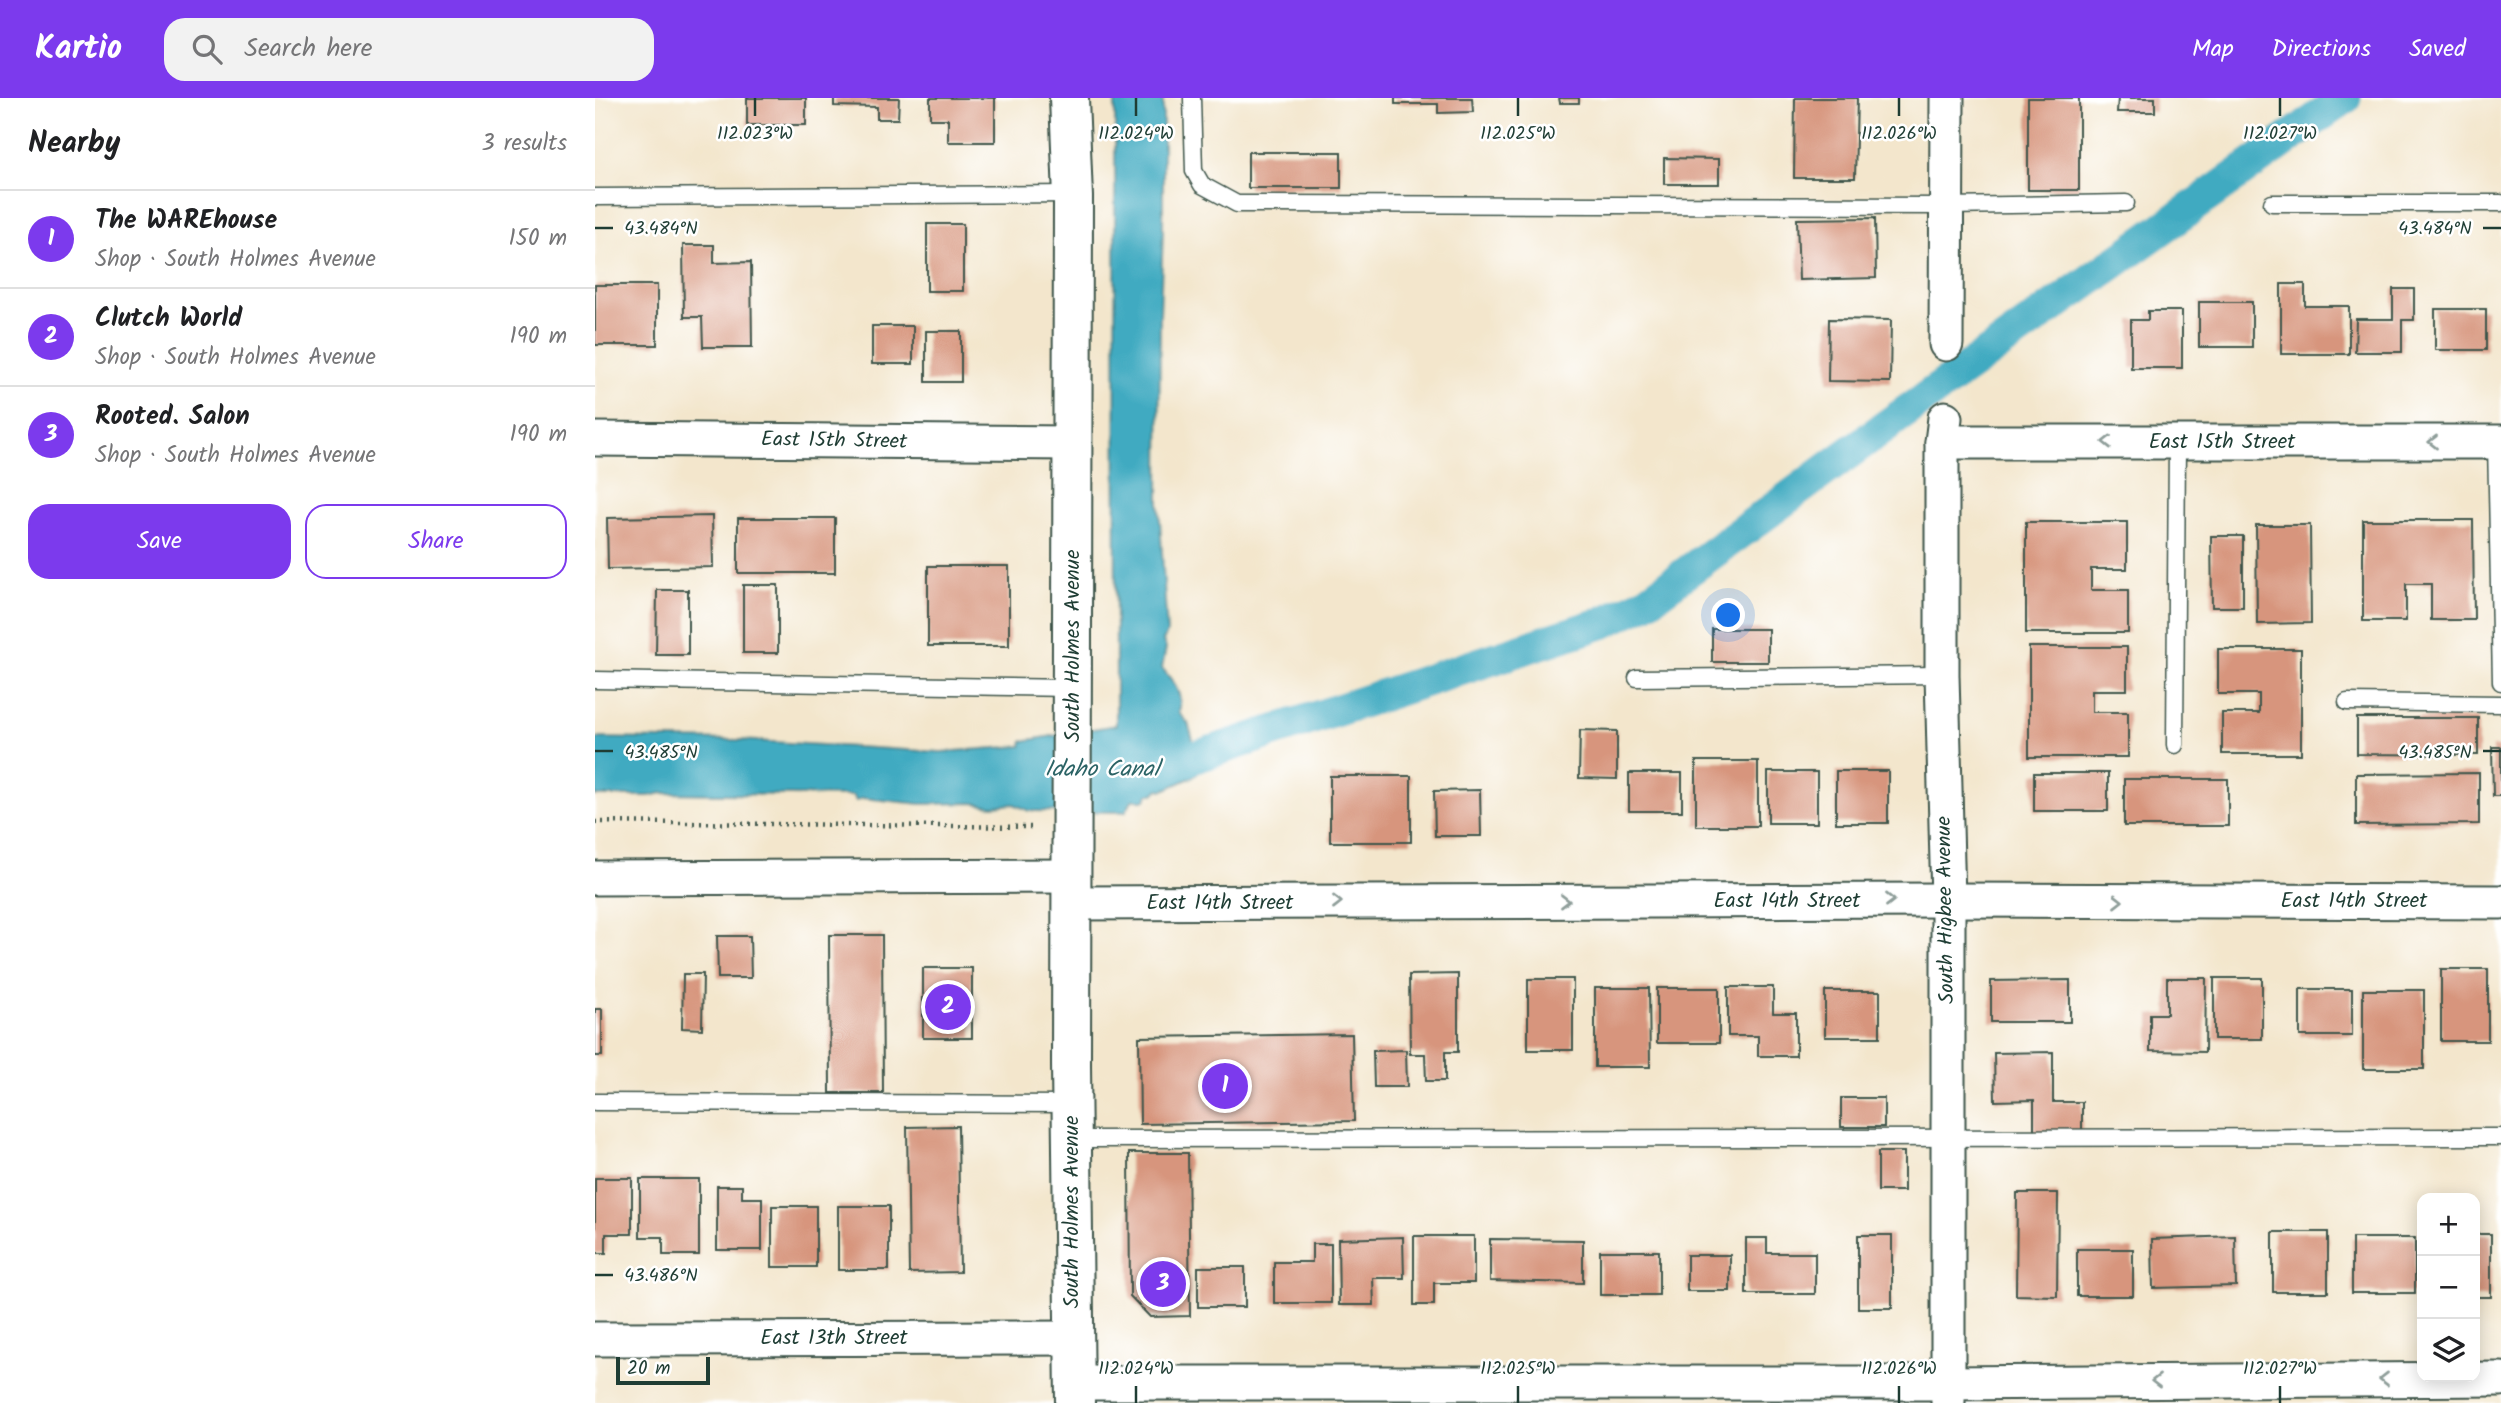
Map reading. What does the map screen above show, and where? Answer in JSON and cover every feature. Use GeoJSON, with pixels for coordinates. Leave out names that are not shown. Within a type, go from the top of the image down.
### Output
{"type":"FeatureCollection","features":[{"type":"Feature","properties":{"kind":"main road","name":"South Holmes Avenue"},"geometry":{"type":"LineString","coordinates":[[1069,98],[1073,194],[1071,1122],[1075,1393]]}},
{"type":"Feature","properties":{"kind":"street"},"geometry":{"type":"LineString","coordinates":[[1946,344],[1947,98]]}},
{"type":"Feature","properties":{"kind":"street","name":"East 15th Street"},"geometry":{"type":"LineString","coordinates":[[1944,430],[2176,442],[2498,442]]}},
{"type":"Feature","properties":{"kind":"street","name":"South Higbee Avenue"},"geometry":{"type":"LineString","coordinates":[[1944,430],[1942,675],[1948,900],[1948,1393]]}},
{"type":"Feature","properties":{"kind":"street","name":"East 15th Street"},"geometry":{"type":"LineString","coordinates":[[595,439],[1073,443]]}},
{"type":"Feature","properties":{"kind":"street","name":"East 14th Street"},"geometry":{"type":"LineString","coordinates":[[595,878],[1073,890],[1948,900],[2501,902]]}},
{"type":"Feature","properties":{"kind":"street","name":"East 13th Street"},"geometry":{"type":"LineString","coordinates":[[595,1339],[1073,1338]]}},
{"type":"Feature","properties":{"kind":"street"},"geometry":{"type":"LineString","coordinates":[[1075,1393],[1948,1393],[2501,1379]]}},
{"type":"Feature","properties":{"kind":"lane"},"geometry":{"type":"LineString","coordinates":[[1192,98],[1194,171],[1202,185],[1237,204],[1947,206],[2126,202]]}},
{"type":"Feature","properties":{"kind":"lane"},"geometry":{"type":"LineString","coordinates":[[595,198],[1073,194]]}},
{"type":"Feature","properties":{"kind":"lane"},"geometry":{"type":"LineString","coordinates":[[2271,202],[2501,202]]}},
{"type":"Feature","properties":{"kind":"lane"},"geometry":{"type":"LineString","coordinates":[[2175,745],[2176,442]]}},
{"type":"Feature","properties":{"kind":"lane"},"geometry":{"type":"LineString","coordinates":[[2498,442],[2501,682]]}},
{"type":"Feature","properties":{"kind":"lane"},"geometry":{"type":"LineString","coordinates":[[1637,678],[1942,675]]}},
{"type":"Feature","properties":{"kind":"lane"},"geometry":{"type":"LineString","coordinates":[[595,680],[1073,688]]}},
{"type":"Feature","properties":{"kind":"lane"},"geometry":{"type":"LineString","coordinates":[[2347,702],[2501,704]]}},
{"type":"Feature","properties":{"kind":"lane"},"geometry":{"type":"LineString","coordinates":[[595,1102],[1071,1122],[1948,1139],[2501,1137]]}},
{"type":"Feature","properties":{"kind":"path"},"geometry":{"type":"LineString","coordinates":[[595,822],[1033,827]]}},
{"type":"Feature","properties":{"kind":"water","name":"Idaho Canal"},"geometry":{"type":"Polygon","coordinates":[[[1115,98],[1163,98],[1159,504],[1167,633],[1163,641],[1166,648],[1162,668],[1179,694],[1179,713],[1188,723],[1202,770],[1164,790],[1159,789],[1154,794],[1148,794],[1146,800],[1132,800],[1126,811],[1118,812],[1029,811],[1014,804],[921,804],[862,798],[856,801],[853,796],[663,793],[649,796],[595,796],[595,738],[739,740],[941,752],[1022,746],[1023,741],[1116,725],[1115,98]]]}},
{"type":"Feature","properties":{"kind":"building"},"geometry":{"type":"Polygon","coordinates":[[[747,98],[806,98],[806,125],[747,125],[747,98]]]}},
{"type":"Feature","properties":{"kind":"building"},"geometry":{"type":"Polygon","coordinates":[[[834,98],[899,98],[898,119],[877,119],[877,107],[834,106],[834,98]]]}},
{"type":"Feature","properties":{"kind":"building"},"geometry":{"type":"Polygon","coordinates":[[[930,98],[995,98],[995,142],[948,142],[948,119],[930,119],[930,98]]]}},
{"type":"Feature","properties":{"kind":"building"},"geometry":{"type":"Polygon","coordinates":[[[1395,98],[1472,98],[1473,112],[1438,113],[1438,104],[1395,104],[1395,98]]]}},
{"type":"Feature","properties":{"kind":"building"},"geometry":{"type":"Polygon","coordinates":[[[1559,98],[1579,98],[1579,103],[1560,103],[1559,98]]]}},
{"type":"Feature","properties":{"kind":"building"},"geometry":{"type":"Polygon","coordinates":[[[1795,98],[1857,98],[1855,178],[1794,178],[1795,98]]]}},
{"type":"Feature","properties":{"kind":"building"},"geometry":{"type":"Polygon","coordinates":[[[2028,98],[2079,98],[2079,190],[2028,190],[2028,98]]]}},
{"type":"Feature","properties":{"kind":"building"},"geometry":{"type":"Polygon","coordinates":[[[2118,98],[2155,98],[2155,112],[2117,112],[2118,98]]]}},
{"type":"Feature","properties":{"kind":"building"},"geometry":{"type":"Polygon","coordinates":[[[1248,152],[1341,152],[1341,188],[1248,188],[1248,152]]]}},
{"type":"Feature","properties":{"kind":"building"},"geometry":{"type":"Polygon","coordinates":[[[1664,158],[1719,159],[1719,184],[1664,184],[1664,158]]]}},
{"type":"Feature","properties":{"kind":"building"},"geometry":{"type":"Polygon","coordinates":[[[1875,218],[1876,278],[1799,280],[1797,219],[1875,218]]]}},
{"type":"Feature","properties":{"kind":"building"},"geometry":{"type":"Polygon","coordinates":[[[927,224],[963,224],[963,291],[927,291],[927,224]]]}},
{"type":"Feature","properties":{"kind":"building"},"geometry":{"type":"Polygon","coordinates":[[[683,245],[714,245],[714,263],[751,262],[752,347],[703,347],[702,317],[684,317],[683,245]]]}},
{"type":"Feature","properties":{"kind":"building"},"geometry":{"type":"Polygon","coordinates":[[[2281,284],[2305,284],[2305,306],[2349,306],[2349,354],[2281,354],[2281,284]]]}},
{"type":"Feature","properties":{"kind":"building"},"geometry":{"type":"Polygon","coordinates":[[[595,285],[657,285],[657,345],[595,345],[595,285]]]}},
{"type":"Feature","properties":{"kind":"building"},"geometry":{"type":"Polygon","coordinates":[[[2393,289],[2414,289],[2414,320],[2402,320],[2402,352],[2355,352],[2356,319],[2393,319],[2393,289]]]}},
{"type":"Feature","properties":{"kind":"building"},"geometry":{"type":"Polygon","coordinates":[[[2199,302],[2252,302],[2252,347],[2199,347],[2199,302]]]}},
{"type":"Feature","properties":{"kind":"building"},"geometry":{"type":"Polygon","coordinates":[[[2435,309],[2486,309],[2486,350],[2435,350],[2435,309]]]}},
{"type":"Feature","properties":{"kind":"building"},"geometry":{"type":"Polygon","coordinates":[[[2148,311],[2182,311],[2182,368],[2131,368],[2131,320],[2148,320],[2148,311]]]}},
{"type":"Feature","properties":{"kind":"building"},"geometry":{"type":"Polygon","coordinates":[[[1829,319],[1891,320],[1890,382],[1828,381],[1829,319]]]}},
{"type":"Feature","properties":{"kind":"building"},"geometry":{"type":"Polygon","coordinates":[[[872,326],[913,326],[913,364],[872,364],[872,326]]]}},
{"type":"Feature","properties":{"kind":"building"},"geometry":{"type":"Polygon","coordinates":[[[926,331],[961,331],[961,382],[926,382],[926,331]]]}},
{"type":"Feature","properties":{"kind":"building"},"geometry":{"type":"Polygon","coordinates":[[[712,516],[713,567],[608,569],[607,518],[712,516]]]}},
{"type":"Feature","properties":{"kind":"building"},"geometry":{"type":"Polygon","coordinates":[[[738,518],[835,518],[835,573],[738,573],[738,518]]]}},
{"type":"Feature","properties":{"kind":"building"},"geometry":{"type":"Polygon","coordinates":[[[2363,520],[2473,520],[2474,620],[2431,620],[2431,584],[2406,584],[2406,621],[2363,621],[2363,520]]]}},
{"type":"Feature","properties":{"kind":"building"},"geometry":{"type":"Polygon","coordinates":[[[2026,522],[2127,522],[2127,569],[2091,569],[2091,590],[2128,590],[2128,633],[2026,633],[2026,522]]]}},
{"type":"Feature","properties":{"kind":"building"},"geometry":{"type":"Polygon","coordinates":[[[2256,525],[2310,525],[2311,623],[2257,624],[2256,525]]]}},
{"type":"Feature","properties":{"kind":"building"},"geometry":{"type":"Polygon","coordinates":[[[2211,536],[2243,536],[2243,607],[2212,607],[2211,536]]]}},
{"type":"Feature","properties":{"kind":"building"},"geometry":{"type":"Polygon","coordinates":[[[928,566],[1009,566],[1009,646],[928,646],[928,566]]]}},
{"type":"Feature","properties":{"kind":"building"},"geometry":{"type":"Polygon","coordinates":[[[743,585],[778,585],[778,653],[743,653],[743,585]]]}},
{"type":"Feature","properties":{"kind":"building"},"geometry":{"type":"Polygon","coordinates":[[[657,590],[688,590],[688,655],[656,655],[657,590]]]}},
{"type":"Feature","properties":{"kind":"building"},"geometry":{"type":"Polygon","coordinates":[[[1712,629],[1768,629],[1768,662],[1712,662],[1712,629]]]}},
{"type":"Feature","properties":{"kind":"building"},"geometry":{"type":"Polygon","coordinates":[[[2029,647],[2127,647],[2127,690],[2092,690],[2092,712],[2128,712],[2128,757],[2029,757],[2029,647]]]}},
{"type":"Feature","properties":{"kind":"building"},"geometry":{"type":"Polygon","coordinates":[[[2218,649],[2301,649],[2301,754],[2222,754],[2222,713],[2259,713],[2259,694],[2218,694],[2218,649]]]}},
{"type":"Feature","properties":{"kind":"building"},"geometry":{"type":"Polygon","coordinates":[[[2357,718],[2478,718],[2478,755],[2357,754],[2357,718]]]}},
{"type":"Feature","properties":{"kind":"building"},"geometry":{"type":"Polygon","coordinates":[[[1580,730],[1617,731],[1617,779],[1579,778],[1580,730]]]}},
{"type":"Feature","properties":{"kind":"building"},"geometry":{"type":"Polygon","coordinates":[[[2492,747],[2501,747],[2501,796],[2493,796],[2492,747]]]}},
{"type":"Feature","properties":{"kind":"building"},"geometry":{"type":"Polygon","coordinates":[[[1696,761],[1758,761],[1758,826],[1696,826],[1696,761]]]}},
{"type":"Feature","properties":{"kind":"building"},"geometry":{"type":"Polygon","coordinates":[[[1836,771],[1888,771],[1888,823],[1836,823],[1836,771]]]}},
{"type":"Feature","properties":{"kind":"building"},"geometry":{"type":"Polygon","coordinates":[[[1768,772],[1817,772],[1817,823],[1768,823],[1768,772]]]}},
{"type":"Feature","properties":{"kind":"building"},"geometry":{"type":"Polygon","coordinates":[[[1629,773],[1682,773],[1682,811],[1629,811],[1629,773]]]}},
{"type":"Feature","properties":{"kind":"building"},"geometry":{"type":"Polygon","coordinates":[[[2034,773],[2108,773],[2108,811],[2034,811],[2034,773]]]}},
{"type":"Feature","properties":{"kind":"building"},"geometry":{"type":"Polygon","coordinates":[[[2479,773],[2479,824],[2356,825],[2356,774],[2479,773]]]}},
{"type":"Feature","properties":{"kind":"building"},"geometry":{"type":"Polygon","coordinates":[[[1330,776],[1411,776],[1411,842],[1330,842],[1330,776]]]}},
{"type":"Feature","properties":{"kind":"building"},"geometry":{"type":"Polygon","coordinates":[[[2124,779],[2228,779],[2228,826],[2124,826],[2124,779]]]}},
{"type":"Feature","properties":{"kind":"building"},"geometry":{"type":"Polygon","coordinates":[[[1480,790],[1481,836],[1435,836],[1434,791],[1480,790]]]}},
{"type":"Feature","properties":{"kind":"building"},"geometry":{"type":"Polygon","coordinates":[[[829,935],[882,935],[883,1093],[830,1093],[829,935]]]}},
{"type":"Feature","properties":{"kind":"building"},"geometry":{"type":"Polygon","coordinates":[[[717,936],[750,936],[751,978],[718,978],[717,936]]]}},
{"type":"Feature","properties":{"kind":"building"},"geometry":{"type":"Polygon","coordinates":[[[923,968],[972,968],[972,1038],[923,1038],[923,968]]]}},
{"type":"Feature","properties":{"kind":"building"},"geometry":{"type":"Polygon","coordinates":[[[2441,969],[2488,969],[2488,1041],[2441,1041],[2441,969]]]}},
{"type":"Feature","properties":{"kind":"building"},"geometry":{"type":"Polygon","coordinates":[[[683,974],[703,974],[702,1029],[682,1028],[683,974]]]}},
{"type":"Feature","properties":{"kind":"building"},"geometry":{"type":"Polygon","coordinates":[[[1458,974],[1458,1052],[1445,1052],[1445,1081],[1426,1081],[1425,1054],[1410,1054],[1409,975],[1458,974]]]}},
{"type":"Feature","properties":{"kind":"building"},"geometry":{"type":"Polygon","coordinates":[[[2167,978],[2206,978],[2205,1052],[2150,1051],[2150,1014],[2167,1014],[2167,978]]]}},
{"type":"Feature","properties":{"kind":"building"},"geometry":{"type":"Polygon","coordinates":[[[2214,978],[2262,978],[2262,1039],[2214,1039],[2214,978]]]}},
{"type":"Feature","properties":{"kind":"building"},"geometry":{"type":"Polygon","coordinates":[[[1528,979],[1573,979],[1573,1050],[1528,1050],[1528,979]]]}},
{"type":"Feature","properties":{"kind":"building"},"geometry":{"type":"Polygon","coordinates":[[[2070,980],[2070,1022],[1991,1022],[1991,981],[2070,980]]]}},
{"type":"Feature","properties":{"kind":"building"},"geometry":{"type":"Polygon","coordinates":[[[1728,987],[1773,987],[1773,1013],[1796,1013],[1796,1056],[1758,1056],[1758,1036],[1728,1036],[1728,987]]]}},
{"type":"Feature","properties":{"kind":"building"},"geometry":{"type":"Polygon","coordinates":[[[1595,988],[1649,988],[1650,1067],[1595,1067],[1595,988]]]}},
{"type":"Feature","properties":{"kind":"building"},"geometry":{"type":"Polygon","coordinates":[[[1657,988],[1719,988],[1719,1043],[1657,1043],[1657,988]]]}},
{"type":"Feature","properties":{"kind":"building"},"geometry":{"type":"Polygon","coordinates":[[[2300,989],[2352,989],[2352,1036],[2300,1036],[2300,989]]]}},
{"type":"Feature","properties":{"kind":"building"},"geometry":{"type":"Polygon","coordinates":[[[2363,990],[2424,990],[2424,1069],[2363,1069],[2363,990]]]}},
{"type":"Feature","properties":{"kind":"building"},"geometry":{"type":"Polygon","coordinates":[[[1825,991],[1880,991],[1880,1037],[1825,1037],[1825,991]]]}},
{"type":"Feature","properties":{"kind":"building"},"geometry":{"type":"Polygon","coordinates":[[[595,1009],[602,1009],[602,1056],[595,1056],[595,1009]]]}},
{"type":"Feature","properties":{"kind":"building"},"geometry":{"type":"Polygon","coordinates":[[[1352,1034],[1354,1121],[1140,1124],[1139,1037],[1352,1034]]]}},
{"type":"Feature","properties":{"kind":"building"},"geometry":{"type":"Polygon","coordinates":[[[1406,1050],[1407,1087],[1374,1087],[1373,1051],[1406,1050]]]}},
{"type":"Feature","properties":{"kind":"building"},"geometry":{"type":"Polygon","coordinates":[[[2053,1052],[2053,1102],[2082,1102],[2082,1132],[2034,1133],[2034,1100],[1995,1101],[1994,1053],[2053,1052]]]}},
{"type":"Feature","properties":{"kind":"building"},"geometry":{"type":"Polygon","coordinates":[[[1841,1098],[1884,1098],[1884,1127],[1841,1127],[1841,1098]]]}},
{"type":"Feature","properties":{"kind":"building"},"geometry":{"type":"Polygon","coordinates":[[[958,1126],[960,1272],[909,1273],[907,1127],[958,1126]]]}},
{"type":"Feature","properties":{"kind":"building"},"geometry":{"type":"Polygon","coordinates":[[[1878,1152],[1904,1152],[1904,1191],[1878,1191],[1878,1152]]]}},
{"type":"Feature","properties":{"kind":"building"},"geometry":{"type":"Polygon","coordinates":[[[1129,1153],[1188,1153],[1190,1316],[1150,1317],[1130,1296],[1129,1153]]]}},
{"type":"Feature","properties":{"kind":"building"},"geometry":{"type":"Polygon","coordinates":[[[595,1178],[632,1178],[632,1234],[606,1234],[606,1253],[595,1253],[595,1178]]]}},
{"type":"Feature","properties":{"kind":"building"},"geometry":{"type":"Polygon","coordinates":[[[640,1179],[699,1179],[699,1255],[663,1255],[663,1237],[640,1237],[640,1179]]]}},
{"type":"Feature","properties":{"kind":"building"},"geometry":{"type":"Polygon","coordinates":[[[717,1186],[742,1186],[742,1198],[762,1198],[762,1250],[717,1250],[717,1186]]]}},
{"type":"Feature","properties":{"kind":"building"},"geometry":{"type":"Polygon","coordinates":[[[2017,1193],[2058,1193],[2057,1296],[2016,1295],[2017,1193]]]}},
{"type":"Feature","properties":{"kind":"building"},"geometry":{"type":"Polygon","coordinates":[[[772,1206],[816,1206],[816,1267],[772,1267],[772,1206]]]}},
{"type":"Feature","properties":{"kind":"building"},"geometry":{"type":"Polygon","coordinates":[[[838,1206],[889,1206],[889,1270],[838,1270],[838,1206]]]}},
{"type":"Feature","properties":{"kind":"building"},"geometry":{"type":"Polygon","coordinates":[[[2273,1232],[2328,1232],[2328,1292],[2273,1292],[2273,1232]]]}},
{"type":"Feature","properties":{"kind":"building"},"geometry":{"type":"Polygon","coordinates":[[[2480,1234],[2491,1234],[2491,1297],[2480,1297],[2480,1234]]]}},
{"type":"Feature","properties":{"kind":"building"},"geometry":{"type":"Polygon","coordinates":[[[1858,1235],[1892,1235],[1892,1308],[1858,1308],[1858,1235]]]}},
{"type":"Feature","properties":{"kind":"building"},"geometry":{"type":"Polygon","coordinates":[[[1414,1236],[1474,1236],[1474,1283],[1434,1283],[1434,1305],[1414,1305],[1414,1236]]]}},
{"type":"Feature","properties":{"kind":"building"},"geometry":{"type":"Polygon","coordinates":[[[2235,1236],[2236,1286],[2153,1288],[2152,1239],[2235,1236]]]}},
{"type":"Feature","properties":{"kind":"building"},"geometry":{"type":"Polygon","coordinates":[[[1403,1237],[1404,1278],[1373,1278],[1374,1305],[1339,1305],[1338,1239],[1403,1237]]]}},
{"type":"Feature","properties":{"kind":"building"},"geometry":{"type":"Polygon","coordinates":[[[1746,1238],[1767,1238],[1767,1253],[1815,1253],[1815,1294],[1746,1294],[1746,1238]]]}},
{"type":"Feature","properties":{"kind":"building"},"geometry":{"type":"Polygon","coordinates":[[[2352,1238],[2415,1238],[2415,1293],[2352,1293],[2352,1238]]]}},
{"type":"Feature","properties":{"kind":"building"},"geometry":{"type":"Polygon","coordinates":[[[1490,1239],[1583,1240],[1583,1283],[1490,1281],[1490,1239]]]}},
{"type":"Feature","properties":{"kind":"building"},"geometry":{"type":"Polygon","coordinates":[[[1312,1244],[1331,1244],[1331,1303],[1274,1303],[1274,1262],[1312,1262],[1312,1244]]]}},
{"type":"Feature","properties":{"kind":"building"},"geometry":{"type":"Polygon","coordinates":[[[2077,1249],[2133,1249],[2133,1296],[2077,1296],[2077,1249]]]}},
{"type":"Feature","properties":{"kind":"building"},"geometry":{"type":"Polygon","coordinates":[[[1600,1251],[1659,1251],[1659,1295],[1600,1295],[1600,1251]]]}},
{"type":"Feature","properties":{"kind":"building"},"geometry":{"type":"Polygon","coordinates":[[[1687,1255],[1730,1255],[1730,1291],[1687,1291],[1687,1255]]]}},
{"type":"Feature","properties":{"kind":"building"},"geometry":{"type":"Polygon","coordinates":[[[1198,1267],[1245,1267],[1245,1307],[1198,1307],[1198,1267]]]}},
{"type":"Feature","properties":{"kind":"waterway"},"geometry":{"type":"LineString","coordinates":[[1156,770],[1602,623],[1646,602],[1883,428],[2345,98]]}},
{"type":"Feature","properties":{"kind":"place","name":"Clutch World"},"geometry":{"type":"Point","coordinates":[948,1007]}},
{"type":"Feature","properties":{"kind":"place","name":"The WAREhouse"},"geometry":{"type":"Point","coordinates":[1225,1086]}},
{"type":"Feature","properties":{"kind":"place","name":"Rooted. Salon"},"geometry":{"type":"Point","coordinates":[1163,1284]}}]}
